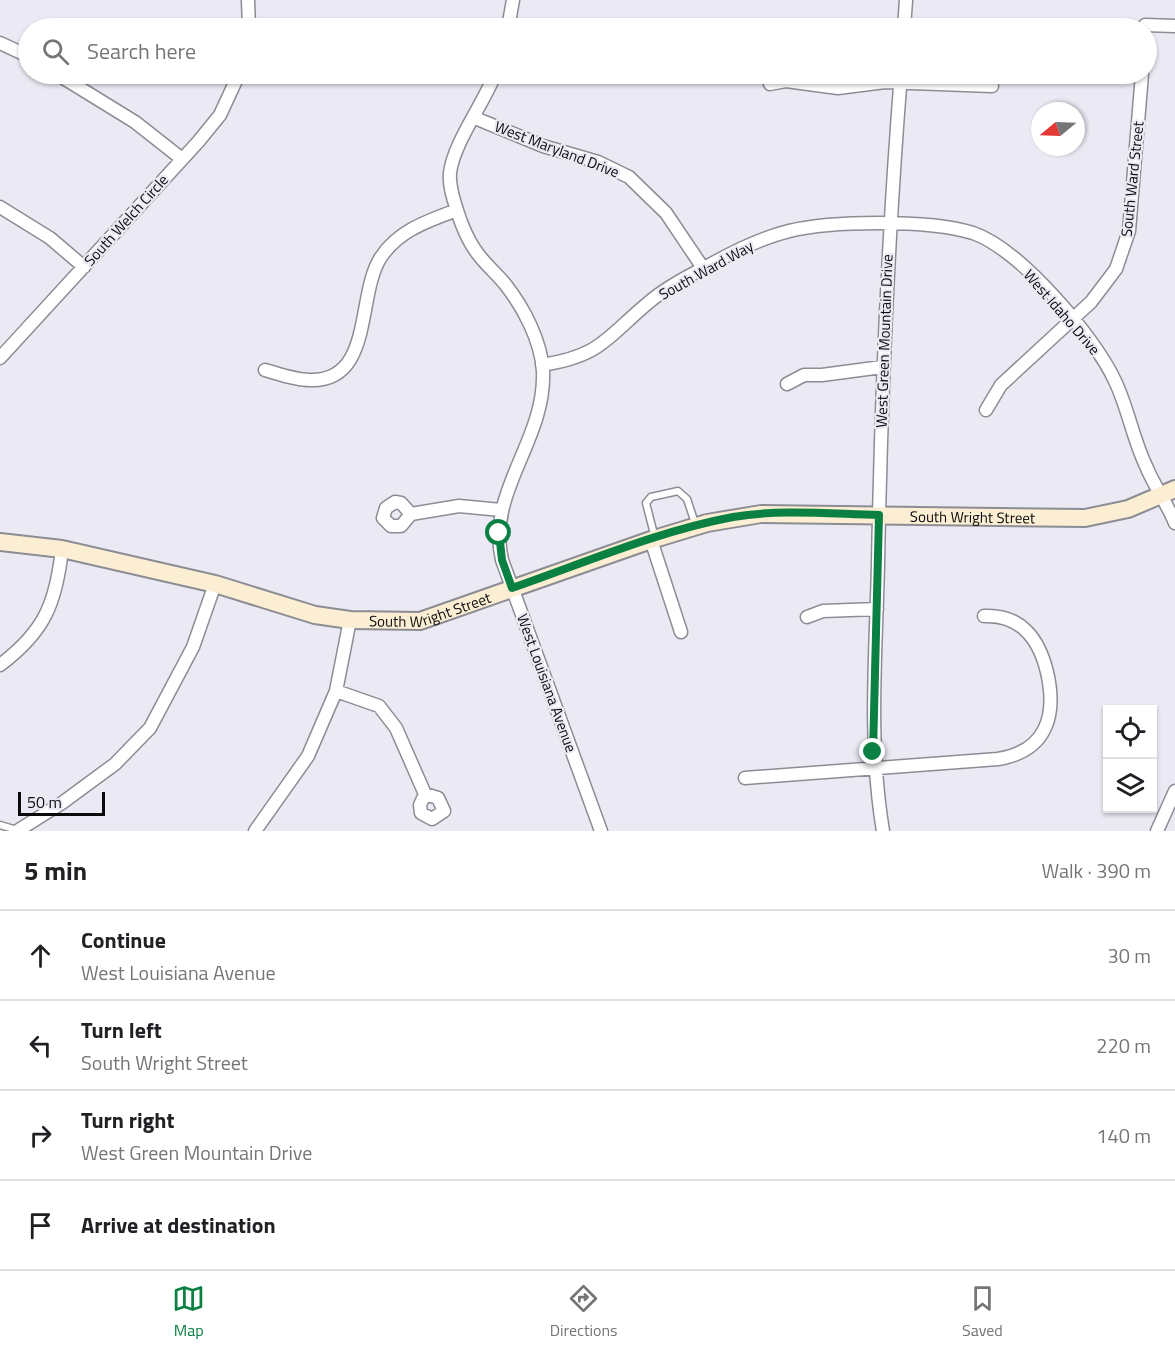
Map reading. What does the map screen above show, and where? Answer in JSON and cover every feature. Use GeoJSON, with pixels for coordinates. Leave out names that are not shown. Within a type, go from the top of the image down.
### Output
{"type":"FeatureCollection","features":[{"type":"Feature","properties":{"kind":"street"},"geometry":{"type":"LineString","coordinates":[[248,0],[249,18]]}},
{"type":"Feature","properties":{"kind":"street"},"geometry":{"type":"LineString","coordinates":[[510,18],[513,0]]}},
{"type":"Feature","properties":{"kind":"street"},"geometry":{"type":"LineString","coordinates":[[905,18],[906,0]]}},
{"type":"Feature","properties":{"kind":"street"},"geometry":{"type":"LineString","coordinates":[[1157,25],[1175,26]]}},
{"type":"Feature","properties":{"kind":"street"},"geometry":{"type":"LineString","coordinates":[[0,43],[18,51]]}},
{"type":"Feature","properties":{"kind":"street"},"geometry":{"type":"LineString","coordinates":[[73,84],[141,126],[182,159]]}},
{"type":"Feature","properties":{"kind":"street","name":"South Welch Circle"},"geometry":{"type":"LineString","coordinates":[[0,358],[220,116],[234,84]]}},
{"type":"Feature","properties":{"kind":"street","name":"West Louisiana Avenue"},"geometry":{"type":"LineString","coordinates":[[490,84],[451,167],[450,183],[457,210],[473,247],[521,307],[533,332],[542,365],[539,415],[501,510],[499,543],[512,588],[601,831]]}},
{"type":"Feature","properties":{"kind":"street"},"geometry":{"type":"LineString","coordinates":[[808,84],[838,88],[860,84]]}},
{"type":"Feature","properties":{"kind":"street","name":"West Green Mountain Drive"},"geometry":{"type":"LineString","coordinates":[[883,831],[875,770],[873,714],[882,367],[889,223],[900,84]]}},
{"type":"Feature","properties":{"kind":"street"},"geometry":{"type":"LineString","coordinates":[[961,84],[992,87]]}},
{"type":"Feature","properties":{"kind":"street","name":"South Ward Street"},"geometry":{"type":"LineString","coordinates":[[986,410],[1001,385],[1073,320],[1110,279],[1125,246],[1133,197],[1141,84]]}},
{"type":"Feature","properties":{"kind":"street","name":"West Maryland Drive"},"geometry":{"type":"LineString","coordinates":[[475,118],[543,146],[598,162],[629,177],[666,213],[703,268]]}},
{"type":"Feature","properties":{"kind":"street"},"geometry":{"type":"LineString","coordinates":[[0,207],[50,238],[84,267]]}},
{"type":"Feature","properties":{"kind":"street"},"geometry":{"type":"LineString","coordinates":[[265,370],[309,380],[329,378],[341,371],[357,346],[368,286],[382,256],[405,232],[457,210]]}},
{"type":"Feature","properties":{"kind":"street","name":"West Idaho Drive"},"geometry":{"type":"LineString","coordinates":[[889,223],[960,230],[987,239],[1020,262],[1073,320],[1102,357],[1115,381],[1139,450],[1168,493],[1175,523]]}},
{"type":"Feature","properties":{"kind":"street","name":"South Ward Way"},"geometry":{"type":"LineString","coordinates":[[542,365],[571,360],[594,351],[616,335],[648,303],[703,268],[748,244],[795,228],[822,224],[889,223]]}},
{"type":"Feature","properties":{"kind":"street"},"geometry":{"type":"LineString","coordinates":[[787,384],[804,375],[822,375],[882,367]]}},
{"type":"Feature","properties":{"kind":"street","name":"South Wright Street"},"geometry":{"type":"LineString","coordinates":[[0,542],[62,549],[215,584],[315,615],[350,620],[420,621],[653,539],[735,517],[761,514],[1085,518],[1128,509],[1168,493]]}},
{"type":"Feature","properties":{"kind":"street"},"geometry":{"type":"LineString","coordinates":[[411,514],[459,506],[501,510]]}},
{"type":"Feature","properties":{"kind":"street"},"geometry":{"type":"LineString","coordinates":[[653,539],[681,632]]}},
{"type":"Feature","properties":{"kind":"street"},"geometry":{"type":"LineString","coordinates":[[0,665],[31,639],[42,625],[60,576],[62,549]]}},
{"type":"Feature","properties":{"kind":"street"},"geometry":{"type":"LineString","coordinates":[[17,830],[62,803],[116,764],[150,728],[193,647],[215,584]]}},
{"type":"Feature","properties":{"kind":"street"},"geometry":{"type":"LineString","coordinates":[[807,617],[823,611],[877,609]]}},
{"type":"Feature","properties":{"kind":"street"},"geometry":{"type":"LineString","coordinates":[[745,778],[875,770],[1008,757],[1026,749],[1042,734],[1050,713],[1052,693],[1038,644],[1027,629],[1018,623],[1002,616],[984,616]]}},
{"type":"Feature","properties":{"kind":"street"},"geometry":{"type":"LineString","coordinates":[[255,831],[308,756],[336,691],[350,620]]}},
{"type":"Feature","properties":{"kind":"street"},"geometry":{"type":"LineString","coordinates":[[336,691],[379,706],[396,728],[424,794]]}},
{"type":"Feature","properties":{"kind":"street"},"geometry":{"type":"LineString","coordinates":[[1157,831],[1175,791]]}},
{"type":"Feature","properties":{"kind":"lane"},"geometry":{"type":"LineString","coordinates":[[653,539],[646,503],[651,496],[678,491],[687,499],[696,526]]}},
{"type":"Feature","properties":{"kind":"lane"},"geometry":{"type":"LineString","coordinates":[[0,825],[17,830]]}},
{"type":"Feature","properties":{"kind":"route"},"geometry":{"type":"LineString","coordinates":[[499,533],[502,560],[512,588],[651,540],[735,517],[761,514],[879,515],[873,752]]}}]}
